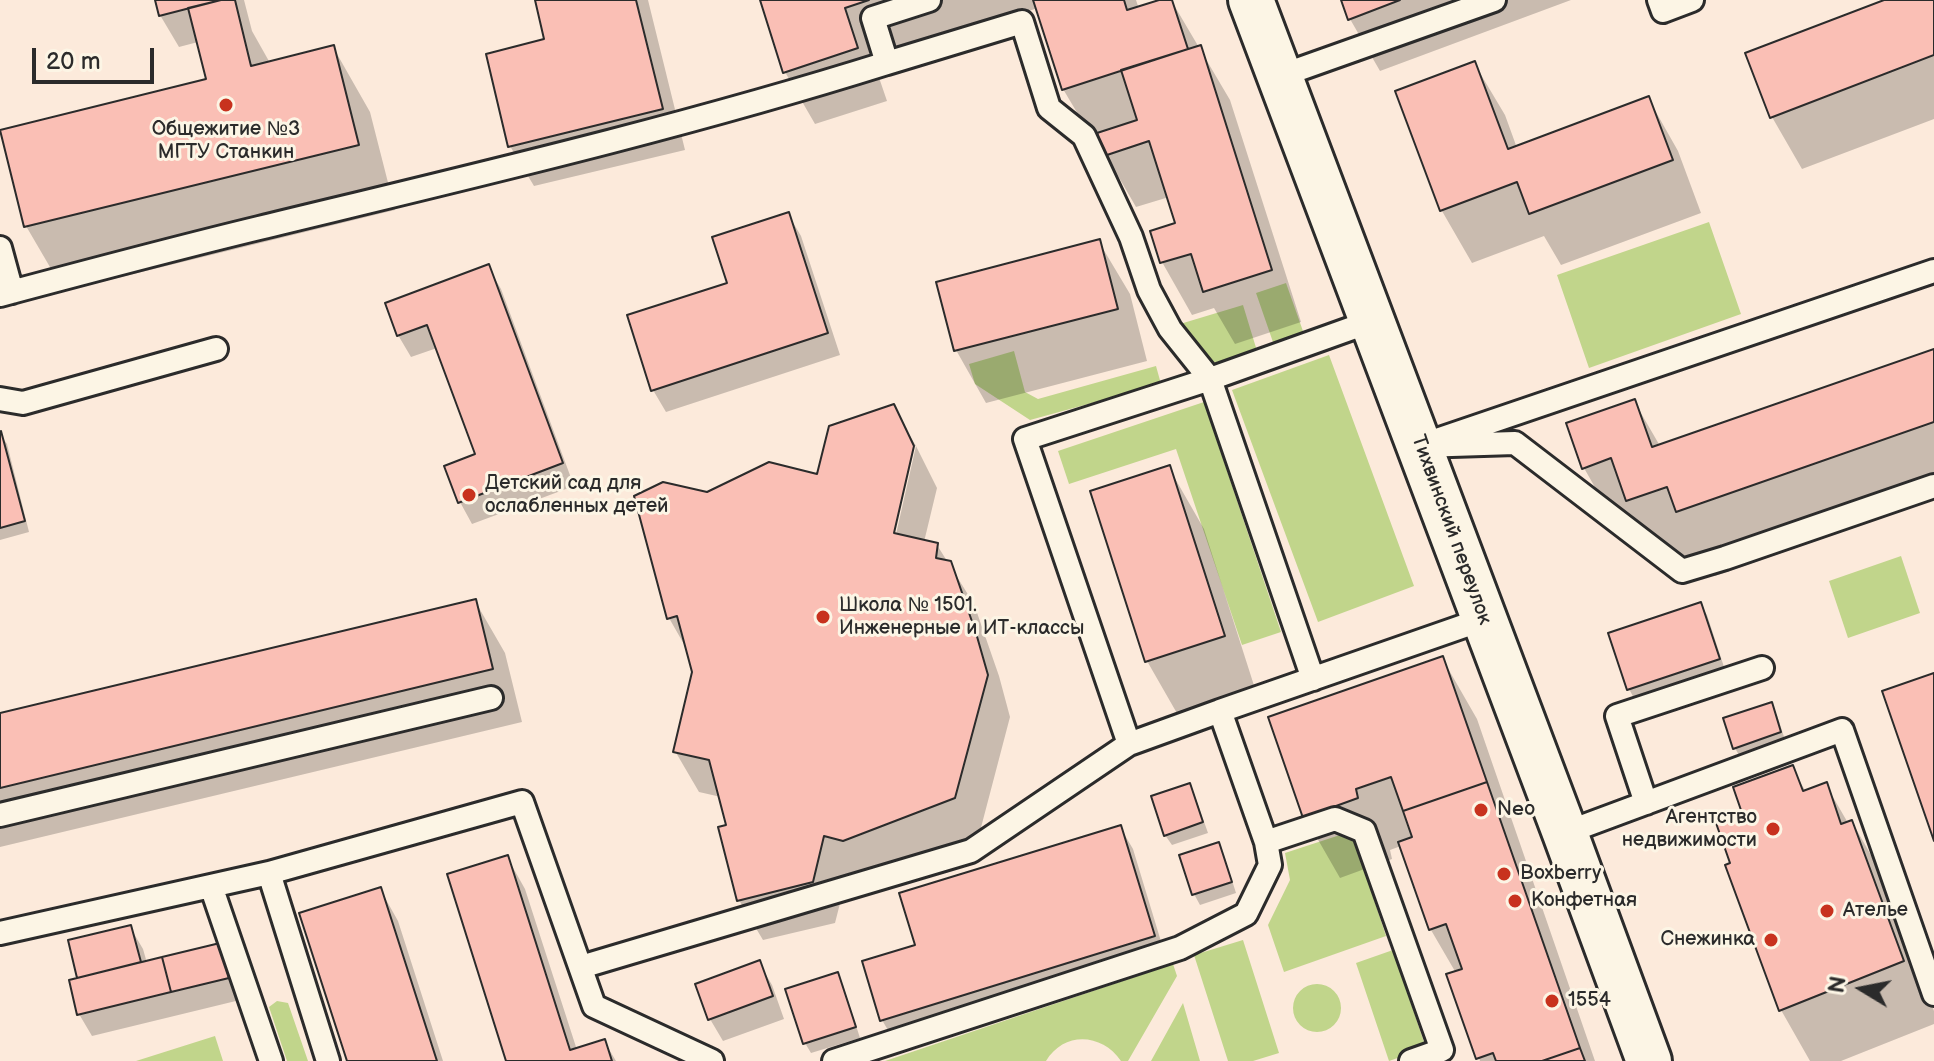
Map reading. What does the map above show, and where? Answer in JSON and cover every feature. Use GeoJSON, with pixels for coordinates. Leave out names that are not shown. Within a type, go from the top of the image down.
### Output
{"type":"FeatureCollection","features":[{"type":"Feature","properties":{"kind":"street","name":"Тихвинский переулок"},"geometry":{"type":"LineString","coordinates":[[1251,0],[1649,1061]]}},
{"type":"Feature","properties":{"kind":"lane"},"geometry":{"type":"LineString","coordinates":[[887,63],[873,18],[929,0]]}},
{"type":"Feature","properties":{"kind":"lane"},"geometry":{"type":"LineString","coordinates":[[1280,76],[1494,0]]}},
{"type":"Feature","properties":{"kind":"lane"},"geometry":{"type":"LineString","coordinates":[[1659,0],[1663,11],[1692,0]]}},
{"type":"Feature","properties":{"kind":"lane"},"geometry":{"type":"LineString","coordinates":[[0,248],[6,294],[779,97],[1022,22],[1049,108],[1084,136],[1131,237],[1149,290],[1170,329],[1210,379],[1313,679]]}},
{"type":"Feature","properties":{"kind":"lane"},"geometry":{"type":"LineString","coordinates":[[1420,446],[1934,271]]}},
{"type":"Feature","properties":{"kind":"lane"},"geometry":{"type":"LineString","coordinates":[[1129,744],[1025,439],[1210,379],[1372,321]]}},
{"type":"Feature","properties":{"kind":"lane"},"geometry":{"type":"LineString","coordinates":[[0,399],[23,403],[216,349]]}},
{"type":"Feature","properties":{"kind":"lane"},"geometry":{"type":"LineString","coordinates":[[1420,446],[1515,443],[1682,571],[1934,486]]}},
{"type":"Feature","properties":{"kind":"lane"},"geometry":{"type":"LineString","coordinates":[[581,967],[971,851],[1129,744],[1484,619]]}},
{"type":"Feature","properties":{"kind":"lane"},"geometry":{"type":"LineString","coordinates":[[1646,803],[1617,716],[1762,668]]}},
{"type":"Feature","properties":{"kind":"lane"},"geometry":{"type":"LineString","coordinates":[[0,815],[491,698]]}},
{"type":"Feature","properties":{"kind":"lane"},"geometry":{"type":"LineString","coordinates":[[834,1061],[1180,948],[1246,914],[1270,865],[1266,842],[1220,711]]}},
{"type":"Feature","properties":{"kind":"lane"},"geometry":{"type":"LineString","coordinates":[[1565,833],[1842,730],[1934,994]]}},
{"type":"Feature","properties":{"kind":"lane"},"geometry":{"type":"LineString","coordinates":[[0,933],[269,873],[522,802],[594,1006],[712,1061]]}},
{"type":"Feature","properties":{"kind":"lane"},"geometry":{"type":"LineString","coordinates":[[1266,842],[1335,819],[1364,831],[1442,1050],[1411,1061]]}},
{"type":"Feature","properties":{"kind":"lane"},"geometry":{"type":"LineString","coordinates":[[269,873],[328,1061]]}},
{"type":"Feature","properties":{"kind":"lane"},"geometry":{"type":"LineString","coordinates":[[211,886],[271,1061]]}},
{"type":"Feature","properties":{"kind":"green space"},"geometry":{"type":"Polygon","coordinates":[[[1709,222],[1741,314],[1589,368],[1557,275],[1709,222]]]}},
{"type":"Feature","properties":{"kind":"green space"},"geometry":{"type":"Polygon","coordinates":[[[1286,283],[1304,334],[1274,345],[1256,293],[1286,283]]]}},
{"type":"Feature","properties":{"kind":"green space"},"geometry":{"type":"Polygon","coordinates":[[[1243,305],[1257,351],[1213,363],[1180,324],[1243,305]]]}},
{"type":"Feature","properties":{"kind":"green space"},"geometry":{"type":"Polygon","coordinates":[[[1014,351],[1025,392],[1038,399],[1156,366],[1161,384],[1030,420],[975,384],[969,364],[1014,351]]]}},
{"type":"Feature","properties":{"kind":"green space"},"geometry":{"type":"Polygon","coordinates":[[[1329,355],[1414,586],[1318,622],[1232,390],[1329,355]]]}},
{"type":"Feature","properties":{"kind":"green space"},"geometry":{"type":"Polygon","coordinates":[[[1204,402],[1281,632],[1242,645],[1176,449],[1069,484],[1058,451],[1204,402]]]}},
{"type":"Feature","properties":{"kind":"green space"},"geometry":{"type":"Polygon","coordinates":[[[1901,556],[1920,613],[1848,638],[1829,581],[1901,556]]]}},
{"type":"Feature","properties":{"kind":"green space"},"geometry":{"type":"Polygon","coordinates":[[[1340,835],[1355,842],[1386,936],[1284,972],[1268,925],[1290,880],[1285,853],[1340,835]]]}},
{"type":"Feature","properties":{"kind":"green space"},"geometry":{"type":"Polygon","coordinates":[[[1243,940],[1279,1053],[1253,1061],[1228,1061],[1194,955],[1243,940]]]}},
{"type":"Feature","properties":{"kind":"green space"},"geometry":{"type":"Polygon","coordinates":[[[1393,950],[1426,1048],[1389,1061],[1356,963],[1393,950]]]}},
{"type":"Feature","properties":{"kind":"green space"},"geometry":{"type":"Polygon","coordinates":[[[1173,964],[1177,976],[1128,1061],[1121,1061],[1104,1045],[1083,1039],[1063,1044],[1046,1061],[885,1061],[1173,964]]]}},
{"type":"Feature","properties":{"kind":"green space"},"geometry":{"type":"Polygon","coordinates":[[[1317,984],[1334,991],[1341,1008],[1334,1025],[1317,1032],[1300,1025],[1293,1008],[1300,991],[1317,984]]]}},
{"type":"Feature","properties":{"kind":"green space"},"geometry":{"type":"Polygon","coordinates":[[[277,1001],[288,1003],[308,1061],[287,1061],[269,1007],[277,1001]]]}},
{"type":"Feature","properties":{"kind":"green space"},"geometry":{"type":"Polygon","coordinates":[[[1183,1003],[1200,1061],[1151,1061],[1183,1003]]]}},
{"type":"Feature","properties":{"kind":"green space"},"geometry":{"type":"Polygon","coordinates":[[[215,1036],[223,1061],[136,1061],[215,1036]]]}},
{"type":"Feature","properties":{"kind":"building"},"geometry":{"type":"Polygon","coordinates":[[[155,0],[221,0],[159,16],[155,0]]]}},
{"type":"Feature","properties":{"kind":"building","name":"Общежитие №3 МГТУ Станкин"},"geometry":{"type":"Polygon","coordinates":[[[235,0],[251,66],[334,45],[359,145],[24,227],[0,130],[206,79],[188,8],[235,0]]]}},
{"type":"Feature","properties":{"kind":"building"},"geometry":{"type":"Polygon","coordinates":[[[535,0],[636,0],[663,109],[508,147],[486,54],[544,39],[535,0]]]}},
{"type":"Feature","properties":{"kind":"building"},"geometry":{"type":"Polygon","coordinates":[[[760,0],[869,0],[845,8],[858,48],[783,73],[760,0]]]}},
{"type":"Feature","properties":{"kind":"building"},"geometry":{"type":"Polygon","coordinates":[[[1033,0],[1124,0],[1127,10],[1159,0],[1172,0],[1188,49],[1062,90],[1033,0]]]}},
{"type":"Feature","properties":{"kind":"building"},"geometry":{"type":"Polygon","coordinates":[[[1341,0],[1400,0],[1348,20],[1341,0]]]}},
{"type":"Feature","properties":{"kind":"building"},"geometry":{"type":"Polygon","coordinates":[[[1884,0],[1934,0],[1934,55],[1770,118],[1745,53],[1884,0]]]}},
{"type":"Feature","properties":{"kind":"building"},"geometry":{"type":"Polygon","coordinates":[[[1201,45],[1272,270],[1203,292],[1191,254],[1160,263],[1150,231],[1175,223],[1149,141],[1104,156],[1097,133],[1137,120],[1121,70],[1201,45]]]}},
{"type":"Feature","properties":{"kind":"building"},"geometry":{"type":"Polygon","coordinates":[[[1475,61],[1508,149],[1649,96],[1673,160],[1529,214],[1517,182],[1440,211],[1395,91],[1475,61]]]}},
{"type":"Feature","properties":{"kind":"building"},"geometry":{"type":"Polygon","coordinates":[[[789,212],[828,333],[651,391],[627,315],[727,283],[712,237],[789,212]]]}},
{"type":"Feature","properties":{"kind":"building"},"geometry":{"type":"Polygon","coordinates":[[[1100,239],[1118,309],[954,351],[936,282],[1100,239]]]}},
{"type":"Feature","properties":{"kind":"building"},"geometry":{"type":"Polygon","coordinates":[[[489,264],[563,463],[458,503],[444,466],[475,454],[427,325],[397,336],[385,303],[489,264]]]}},
{"type":"Feature","properties":{"kind":"building"},"geometry":{"type":"Polygon","coordinates":[[[1934,349],[1934,422],[1676,512],[1667,487],[1626,501],[1611,458],[1582,469],[1566,423],[1635,399],[1652,447],[1934,349]]]}},
{"type":"Feature","properties":{"kind":"building","name":"Школа № 1501. Инженерные и ИТ-классы"},"geometry":{"type":"Polygon","coordinates":[[[894,404],[914,446],[894,533],[938,543],[936,558],[951,561],[988,675],[955,798],[843,841],[824,836],[813,882],[737,901],[718,827],[726,825],[709,760],[673,752],[692,672],[677,616],[667,619],[634,496],[663,482],[707,492],[769,462],[817,474],[829,426],[894,404]]]}},
{"type":"Feature","properties":{"kind":"building"},"geometry":{"type":"Polygon","coordinates":[[[0,432],[25,521],[0,528],[0,432]]]}},
{"type":"Feature","properties":{"kind":"building"},"geometry":{"type":"Polygon","coordinates":[[[1170,465],[1225,636],[1145,662],[1090,491],[1170,465]]]}},
{"type":"Feature","properties":{"kind":"building"},"geometry":{"type":"Polygon","coordinates":[[[476,599],[493,669],[0,788],[0,713],[476,599]]]}},
{"type":"Feature","properties":{"kind":"building"},"geometry":{"type":"Polygon","coordinates":[[[1701,602],[1720,659],[1627,690],[1608,633],[1701,602]]]}},
{"type":"Feature","properties":{"kind":"building"},"geometry":{"type":"Polygon","coordinates":[[[1443,656],[1487,782],[1403,811],[1391,777],[1356,789],[1358,798],[1303,818],[1268,717],[1443,656]]]}},
{"type":"Feature","properties":{"kind":"building"},"geometry":{"type":"Polygon","coordinates":[[[1934,673],[1934,841],[1882,691],[1934,673]]]}},
{"type":"Feature","properties":{"kind":"building"},"geometry":{"type":"Polygon","coordinates":[[[1772,702],[1781,732],[1733,749],[1723,718],[1772,702]]]}},
{"type":"Feature","properties":{"kind":"building"},"geometry":{"type":"Polygon","coordinates":[[[1793,765],[1803,791],[1827,782],[1841,824],[1852,820],[1904,961],[1779,1011],[1725,865],[1730,863],[1716,823],[1742,813],[1733,787],[1793,765]]]}},
{"type":"Feature","properties":{"kind":"building"},"geometry":{"type":"Polygon","coordinates":[[[1487,782],[1580,1048],[1542,1061],[1496,1061],[1493,1053],[1476,1059],[1446,974],[1462,969],[1446,924],[1429,930],[1398,842],[1412,837],[1403,811],[1487,782]]]}},
{"type":"Feature","properties":{"kind":"building"},"geometry":{"type":"Polygon","coordinates":[[[1190,783],[1203,822],[1164,836],[1151,796],[1190,783]]]}},
{"type":"Feature","properties":{"kind":"building"},"geometry":{"type":"Polygon","coordinates":[[[1121,825],[1155,936],[880,1021],[862,961],[915,945],[899,893],[1121,825]]]}},
{"type":"Feature","properties":{"kind":"building"},"geometry":{"type":"Polygon","coordinates":[[[1219,842],[1232,882],[1192,895],[1179,855],[1219,842]]]}},
{"type":"Feature","properties":{"kind":"building"},"geometry":{"type":"Polygon","coordinates":[[[508,855],[570,1050],[605,1039],[612,1061],[506,1061],[447,874],[508,855]]]}},
{"type":"Feature","properties":{"kind":"building"},"geometry":{"type":"Polygon","coordinates":[[[381,887],[437,1061],[347,1061],[299,913],[381,887]]]}},
{"type":"Feature","properties":{"kind":"building"},"geometry":{"type":"Polygon","coordinates":[[[131,925],[141,962],[77,978],[68,940],[131,925]]]}},
{"type":"Feature","properties":{"kind":"building"},"geometry":{"type":"Polygon","coordinates":[[[220,943],[229,978],[171,992],[162,957],[220,943]]]}},
{"type":"Feature","properties":{"kind":"building"},"geometry":{"type":"Polygon","coordinates":[[[162,957],[171,992],[77,1015],[69,980],[162,957]]]}},
{"type":"Feature","properties":{"kind":"building"},"geometry":{"type":"Polygon","coordinates":[[[760,960],[773,996],[708,1020],[695,984],[760,960]]]}},
{"type":"Feature","properties":{"kind":"building"},"geometry":{"type":"Polygon","coordinates":[[[838,972],[856,1027],[803,1044],[785,989],[838,972]]]}},
{"type":"Feature","properties":{"kind":"building"},"geometry":{"type":"Polygon","coordinates":[[[1580,1048],[1585,1061],[1542,1061],[1580,1048]]]}},
{"type":"Feature","properties":{"kind":"place","name":"Общежитие №3 МГТУ Станкин"},"geometry":{"type":"Point","coordinates":[226,105]}},
{"type":"Feature","properties":{"kind":"place","name":"Детский сад для ослабленных детей"},"geometry":{"type":"Point","coordinates":[469,495]}},
{"type":"Feature","properties":{"kind":"place","name":"Школа № 1501. Инженерные и ИТ-классы"},"geometry":{"type":"Point","coordinates":[823,617]}},
{"type":"Feature","properties":{"kind":"place","name":"Neo"},"geometry":{"type":"Point","coordinates":[1481,810]}},
{"type":"Feature","properties":{"kind":"place","name":"Агентство недвижимости"},"geometry":{"type":"Point","coordinates":[1773,829]}},
{"type":"Feature","properties":{"kind":"place","name":"Boxberry"},"geometry":{"type":"Point","coordinates":[1504,874]}},
{"type":"Feature","properties":{"kind":"place","name":"Конфетная"},"geometry":{"type":"Point","coordinates":[1515,901]}},
{"type":"Feature","properties":{"kind":"place","name":"Ателье"},"geometry":{"type":"Point","coordinates":[1827,911]}},
{"type":"Feature","properties":{"kind":"place","name":"Снежинка"},"geometry":{"type":"Point","coordinates":[1771,940]}},
{"type":"Feature","properties":{"kind":"place","name":"1554"},"geometry":{"type":"Point","coordinates":[1552,1001]}}]}
